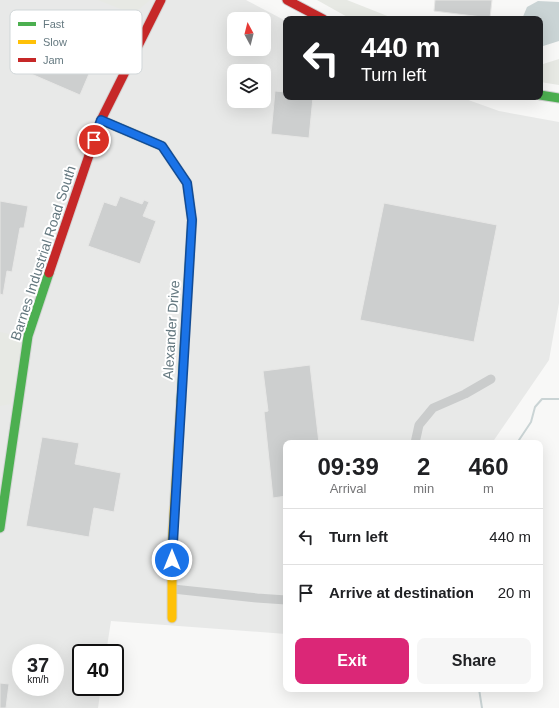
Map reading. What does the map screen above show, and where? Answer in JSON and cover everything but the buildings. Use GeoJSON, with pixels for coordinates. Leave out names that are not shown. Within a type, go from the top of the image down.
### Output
{"type":"FeatureCollection","features":[{"type":"Feature","properties":{"kind":"street","name":"Barnes Industrial Road South"},"geometry":{"type":"LineString","coordinates":[[142,38],[161,0]]}},
{"type":"Feature","properties":{"kind":"street"},"geometry":{"type":"LineString","coordinates":[[287,0],[316,16]]}},
{"type":"Feature","properties":{"kind":"street","name":"Barnes Industrial Road South"},"geometry":{"type":"LineString","coordinates":[[0,528],[28,336],[101,120],[124,74]]}},
{"type":"Feature","properties":{"kind":"street"},"geometry":{"type":"LineString","coordinates":[[543,95],[559,98]]}},
{"type":"Feature","properties":{"kind":"street","name":"Alexander Drive"},"geometry":{"type":"LineString","coordinates":[[101,120],[162,146],[187,183],[192,220],[172,545],[172,618]]}},
{"type":"Feature","properties":{"kind":"street"},"geometry":{"type":"LineString","coordinates":[[416,440],[419,425],[433,408],[465,394],[491,380]]}},
{"type":"Feature","properties":{"kind":"street"},"geometry":{"type":"LineString","coordinates":[[173,590],[283,600]]}},
{"type":"Feature","properties":{"kind":"shaded area"},"geometry":{"type":"Polygon","coordinates":[[[0,0],[246,0],[269,12],[227,12],[227,56],[271,56],[271,13],[283,19],[283,100],[468,100],[499,111],[559,122],[559,303],[549,360],[494,440],[283,440],[283,634],[111,621],[107,644],[72,644],[72,696],[100,696],[98,708],[0,708],[0,0]]]}},
{"type":"Feature","properties":{"kind":"shaded area"},"geometry":{"type":"Polygon","coordinates":[[[98,0],[150,0],[138,10],[123,10],[98,0]]]}},
{"type":"Feature","properties":{"kind":"shaded area"},"geometry":{"type":"Polygon","coordinates":[[[317,0],[347,0],[387,16],[346,16],[317,0]]]}},
{"type":"Feature","properties":{"kind":"shaded area"},"geometry":{"type":"Polygon","coordinates":[[[538,1],[559,2],[559,41],[543,46],[543,16],[523,16],[527,7],[538,1]]]}},
{"type":"Feature","properties":{"kind":"shaded area"},"geometry":{"type":"Polygon","coordinates":[[[559,59],[559,85],[543,82],[543,64],[559,59]]]}},
{"type":"Feature","properties":{"kind":"shaded area"},"geometry":{"type":"Polygon","coordinates":[[[0,332],[24,337],[11,404],[0,406],[0,332]]]}},
{"type":"Feature","properties":{"kind":"waterway"},"geometry":{"type":"LineString","coordinates":[[519,440],[531,422],[535,407],[542,399],[559,399]]}},
{"type":"Feature","properties":{"kind":"waterway"},"geometry":{"type":"LineString","coordinates":[[479,692],[482,708]]}},
{"type":"Feature","properties":{"kind":"traffic: fast"},"geometry":{"type":"LineString","coordinates":[[543,95],[559,98]]}},
{"type":"Feature","properties":{"kind":"traffic: fast"},"geometry":{"type":"LineString","coordinates":[[101,120],[162,146],[187,183],[192,220],[181,401]]}},
{"type":"Feature","properties":{"kind":"traffic: fast"},"geometry":{"type":"LineString","coordinates":[[0,528],[28,336],[49,273]]}},
{"type":"Feature","properties":{"kind":"traffic: slow"},"geometry":{"type":"LineString","coordinates":[[172,618],[172,545],[181,401]]}},
{"type":"Feature","properties":{"kind":"traffic: jam"},"geometry":{"type":"LineString","coordinates":[[142,38],[161,0]]}},
{"type":"Feature","properties":{"kind":"traffic: jam"},"geometry":{"type":"LineString","coordinates":[[287,0],[317,16]]}},
{"type":"Feature","properties":{"kind":"traffic: jam"},"geometry":{"type":"LineString","coordinates":[[49,273],[101,120],[124,74]]}},
{"type":"Feature","properties":{"kind":"route"},"geometry":{"type":"LineString","coordinates":[[94,140],[101,120],[162,146],[187,183],[192,220],[172,560]]}}]}
